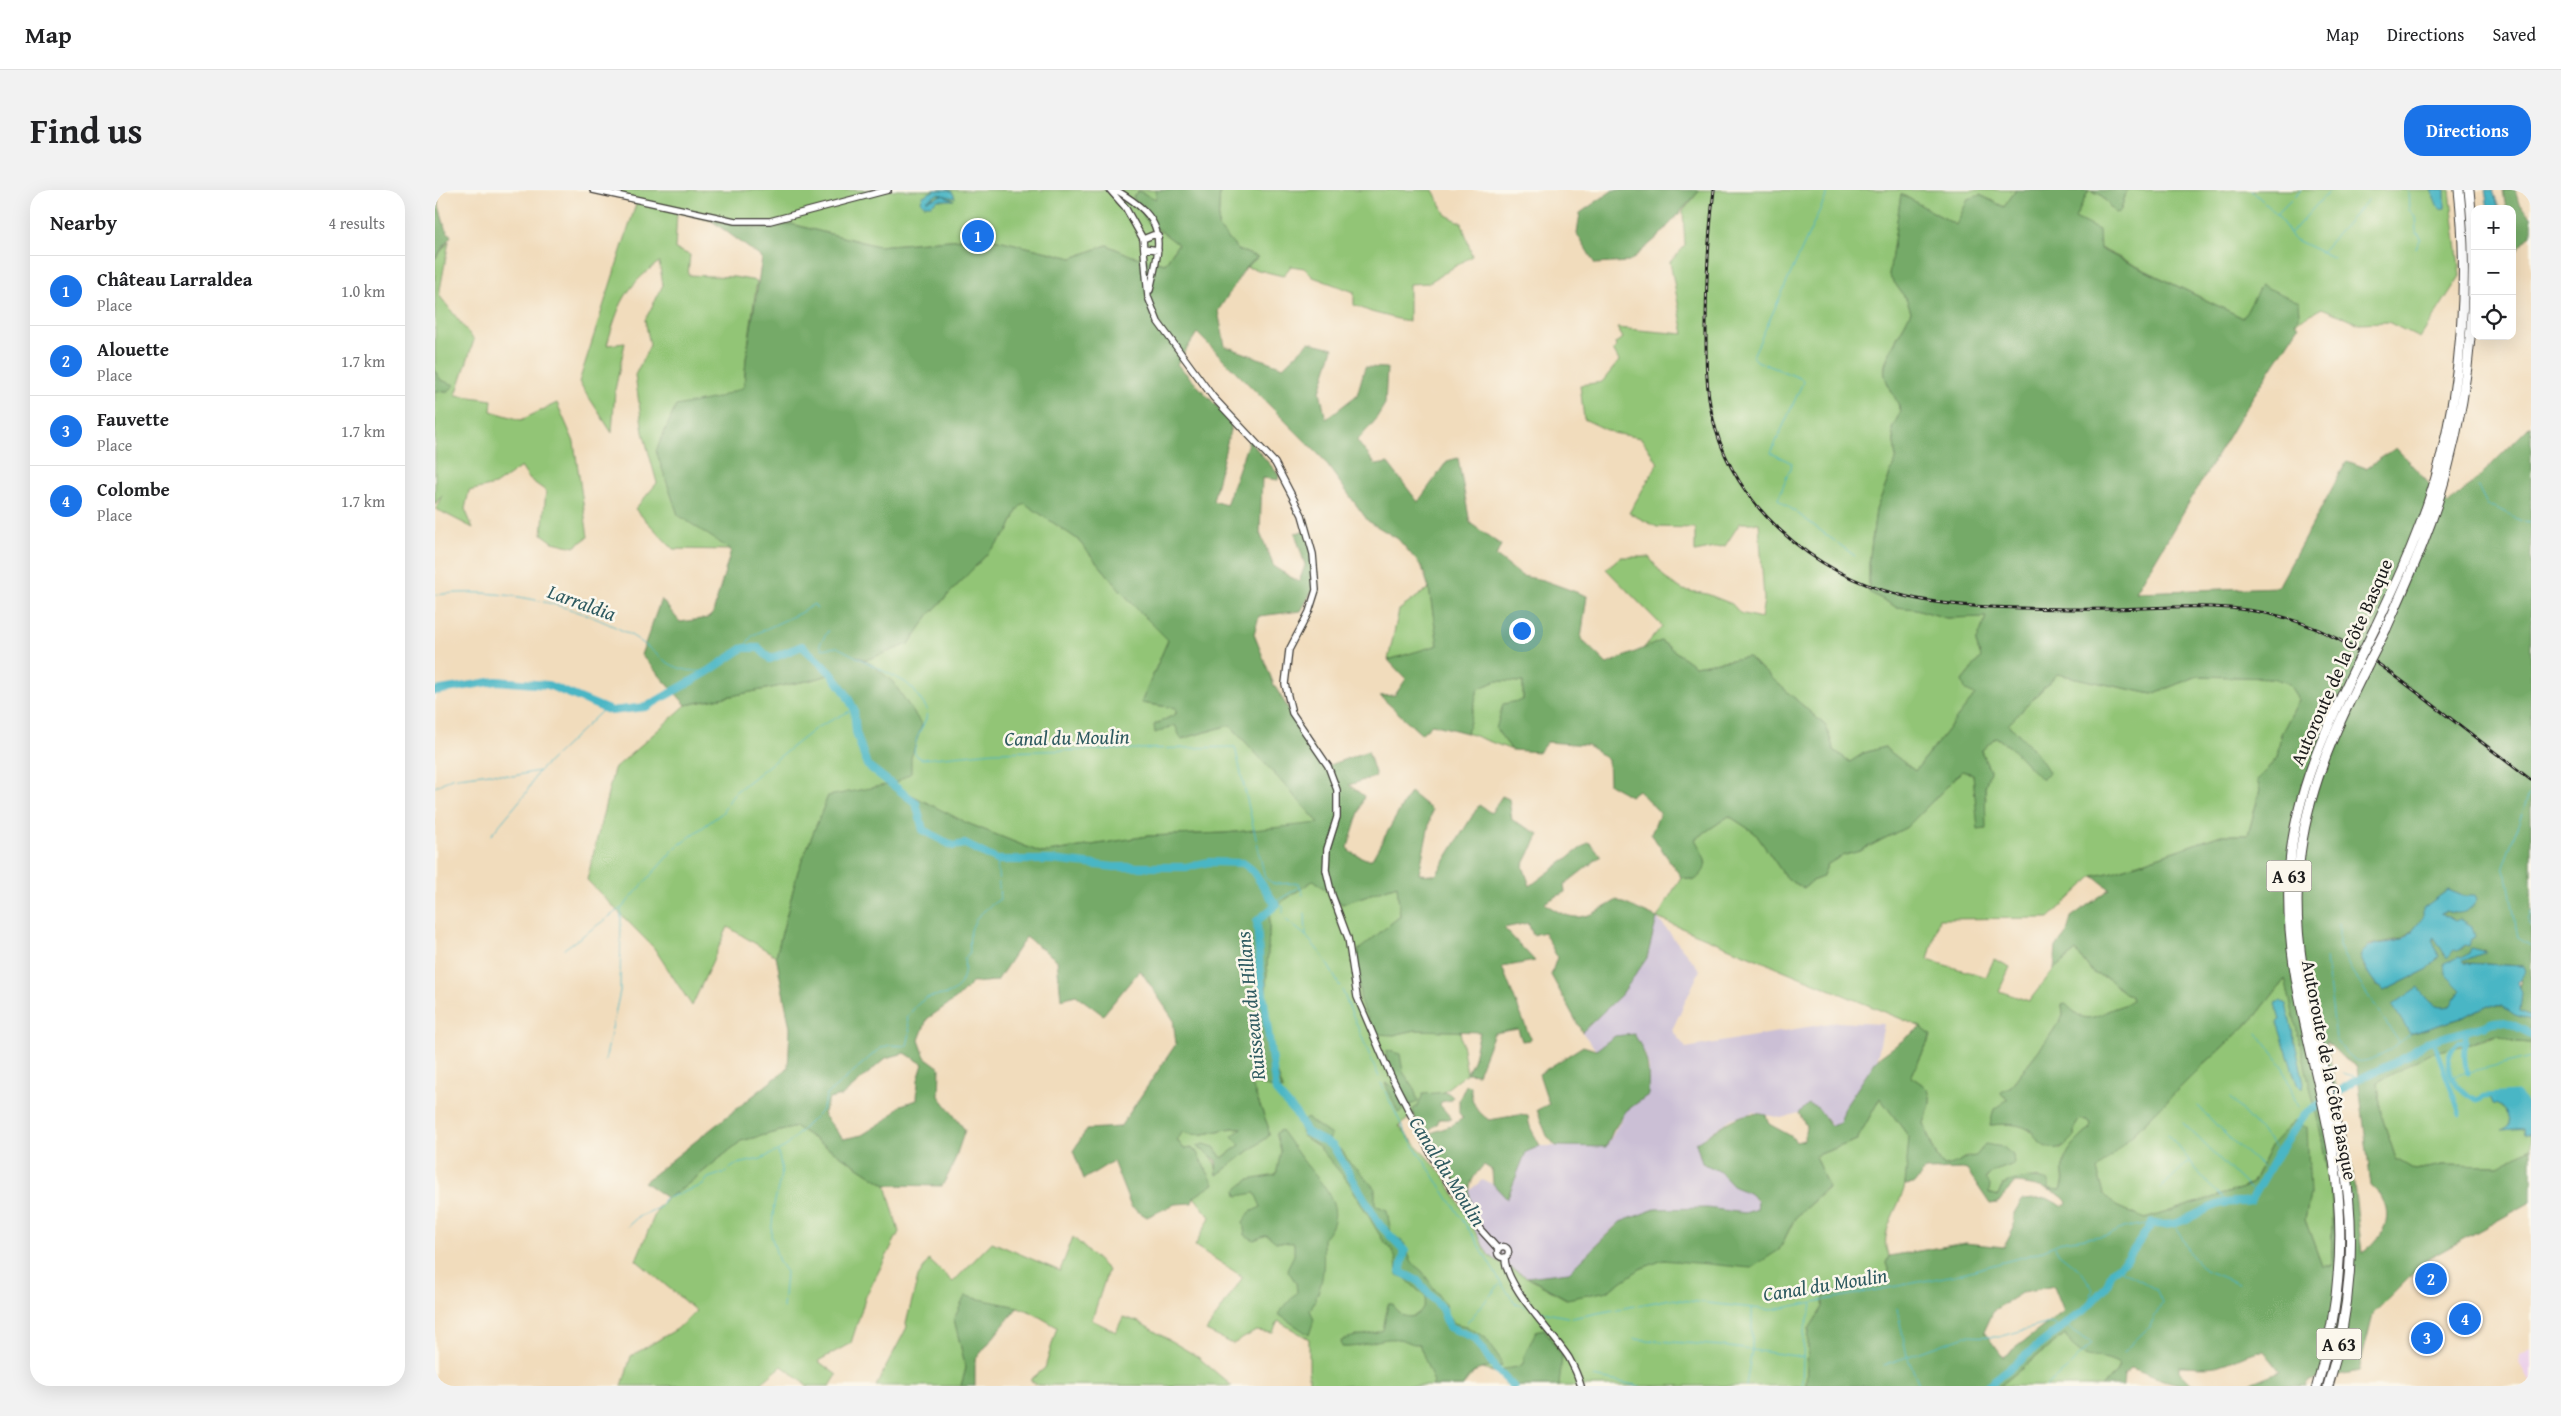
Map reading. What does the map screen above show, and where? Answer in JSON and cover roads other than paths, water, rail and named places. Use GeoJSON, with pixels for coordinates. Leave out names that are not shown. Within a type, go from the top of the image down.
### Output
{"type":"FeatureCollection","features":[{"type":"Feature","properties":{"kind":"highway","name":"Autoroute de la Côte Basque"},"geometry":{"type":"LineString","coordinates":[[2317,1386],[2332,1326],[2340,1252],[2337,1185],[2324,1109],[2299,1003],[2292,961],[2289,930],[2289,865],[2300,801],[2309,770],[2395,586],[2439,467],[2455,389],[2462,310],[2463,225],[2459,190]]}},
{"type":"Feature","properties":{"kind":"highway","name":"Autoroute de la Côte Basque"},"geometry":{"type":"LineString","coordinates":[[2328,1386],[2346,1301],[2351,1243],[2346,1175],[2330,1092],[2309,1005],[2300,952],[2298,865],[2309,804],[2319,772],[2340,720],[2406,584],[2428,530],[2448,469],[2463,390],[2472,278],[2472,224],[2469,190]]}},
{"type":"Feature","properties":{"kind":"street"},"geometry":{"type":"LineString","coordinates":[[593,190],[735,221],[753,223],[770,221],[889,190]]}},
{"type":"Feature","properties":{"kind":"street"},"geometry":{"type":"LineString","coordinates":[[1110,190],[1125,207],[1143,239],[1148,297],[1162,329],[1213,396],[1275,463],[1303,515],[1313,554],[1316,590],[1309,612],[1289,650],[1285,684],[1292,713],[1328,766],[1337,790],[1337,817],[1327,849],[1325,870],[1348,938],[1357,997],[1390,1074],[1438,1168],[1484,1235],[1499,1249],[1501,1247],[1507,1248],[1509,1253],[1505,1258],[1510,1276],[1533,1311],[1569,1358],[1581,1386]]}},
{"type":"Feature","properties":{"kind":"street"},"geometry":{"type":"LineString","coordinates":[[1116,190],[1148,214],[1159,236],[1158,250],[1148,297]]}},
{"type":"Feature","properties":{"kind":"street"},"geometry":{"type":"LineString","coordinates":[[1143,239],[1148,236],[1159,236]]}},
{"type":"Feature","properties":{"kind":"street"},"geometry":{"type":"LineString","coordinates":[[1144,248],[1158,250]]}},
{"type":"Feature","properties":{"kind":"water"},"geometry":{"type":"Polygon","coordinates":[[[935,190],[949,190],[955,198],[938,194],[926,201],[942,195],[954,200],[938,200],[931,205],[924,205],[921,201],[923,196],[935,190]]]}},
{"type":"Feature","properties":{"kind":"water"},"geometry":{"type":"Polygon","coordinates":[[[2431,190],[2445,190],[2445,208],[2442,210],[2437,206],[2431,190]]]}},
{"type":"Feature","properties":{"kind":"water"},"geometry":{"type":"Polygon","coordinates":[[[2485,190],[2493,190],[2498,205],[2487,205],[2485,190]]]}},
{"type":"Feature","properties":{"kind":"water"},"geometry":{"type":"Polygon","coordinates":[[[2448,890],[2463,896],[2475,896],[2477,900],[2467,911],[2455,913],[2445,911],[2441,913],[2455,921],[2460,919],[2472,926],[2475,937],[2471,939],[2469,946],[2465,945],[2458,951],[2454,950],[2447,958],[2434,937],[2433,941],[2439,956],[2428,969],[2384,991],[2369,975],[2360,955],[2374,945],[2394,942],[2407,936],[2423,917],[2423,908],[2448,890]]]}},
{"type":"Feature","properties":{"kind":"water"},"geometry":{"type":"Polygon","coordinates":[[[2471,948],[2486,952],[2463,961],[2465,963],[2524,966],[2526,971],[2518,982],[2522,993],[2520,1011],[2531,1016],[2531,1020],[2515,1015],[2502,1006],[2488,1005],[2461,1018],[2410,1034],[2392,1005],[2418,988],[2435,1005],[2439,1007],[2450,1006],[2461,990],[2445,974],[2444,963],[2459,957],[2462,958],[2469,953],[2471,948]]]}},
{"type":"Feature","properties":{"kind":"water"},"geometry":{"type":"Polygon","coordinates":[[[2280,1001],[2286,1004],[2304,1082],[2303,1088],[2297,1084],[2277,1022],[2280,1020],[2275,1003],[2280,1001]]]}},
{"type":"Feature","properties":{"kind":"water"},"geometry":{"type":"Polygon","coordinates":[[[2516,1094],[2528,1108],[2531,1104],[2531,1134],[2525,1134],[2524,1129],[2502,1130],[2509,1126],[2509,1119],[2500,1106],[2493,1104],[2490,1096],[2516,1094]]]}},
{"type":"Feature","properties":{"kind":"waterway"},"geometry":{"type":"LineString","coordinates":[[1829,190],[1753,356],[1757,361],[1802,379],[1803,382],[1771,453],[1792,463],[1778,499],[1855,556]]}},
{"type":"Feature","properties":{"kind":"waterway"},"geometry":{"type":"LineString","coordinates":[[2251,190],[2277,214],[2292,238],[2334,258]]}},
{"type":"Feature","properties":{"kind":"waterway"},"geometry":{"type":"LineString","coordinates":[[2277,214],[2301,190]]}},
{"type":"Feature","properties":{"kind":"waterway"},"geometry":{"type":"LineString","coordinates":[[2290,234],[2330,190]]}},
{"type":"Feature","properties":{"kind":"waterway"},"geometry":{"type":"LineString","coordinates":[[2408,190],[2409,210],[2415,216],[2416,231],[2421,238],[2416,248]]}},
{"type":"Feature","properties":{"kind":"waterway"},"geometry":{"type":"LineString","coordinates":[[2321,252],[2368,200]]}},
{"type":"Feature","properties":{"kind":"waterway"},"geometry":{"type":"LineString","coordinates":[[2478,487],[2488,506],[2494,507],[2520,521],[2531,523]]}},
{"type":"Feature","properties":{"kind":"waterway","name":"Larraldia"},"geometry":{"type":"LineString","coordinates":[[435,595],[459,593],[510,595],[560,606],[607,623],[629,634],[673,666],[694,671],[709,671]]}},
{"type":"Feature","properties":{"kind":"waterway","name":"Canal du Moulin"},"geometry":{"type":"LineString","coordinates":[[743,648],[753,635],[800,613],[814,604],[817,609]]}},
{"type":"Feature","properties":{"kind":"waterway","name":"Canal du Moulin"},"geometry":{"type":"LineString","coordinates":[[828,631],[820,644],[822,649],[837,647],[905,682],[913,689],[927,709],[926,719],[917,738],[914,752],[923,759],[994,752],[1235,747],[1265,878],[1274,884],[1299,883],[1303,895]]}},
{"type":"Feature","properties":{"kind":"waterway","name":"Ruisseau du Hillans"},"geometry":{"type":"LineString","coordinates":[[770,659],[802,646],[831,673],[845,692],[854,709],[856,732],[867,765],[916,803],[923,830],[953,846],[965,844],[997,860],[1052,860],[1114,867],[1186,867],[1209,862],[1243,863],[1252,870],[1276,905],[1257,921],[1260,971],[1276,1091],[1297,1115],[1306,1132],[1333,1146],[1380,1225],[1405,1251],[1400,1272],[1417,1280],[1442,1309],[1449,1327],[1475,1338],[1495,1368],[1513,1386]]}},
{"type":"Feature","properties":{"kind":"waterway"},"geometry":{"type":"LineString","coordinates":[[435,691],[496,681],[548,685],[611,711],[646,707],[709,671],[743,648],[759,648],[768,657]]}},
{"type":"Feature","properties":{"kind":"waterway"},"geometry":{"type":"LineString","coordinates":[[491,835],[526,793],[537,773],[605,708]]}},
{"type":"Feature","properties":{"kind":"waterway"},"geometry":{"type":"LineString","coordinates":[[605,1061],[620,991],[621,909],[675,848],[722,813],[734,793],[816,728],[854,709]]}},
{"type":"Feature","properties":{"kind":"waterway"},"geometry":{"type":"LineString","coordinates":[[435,787],[451,778],[490,773],[513,776],[538,771]]}},
{"type":"Feature","properties":{"kind":"waterway"},"geometry":{"type":"LineString","coordinates":[[2529,794],[2503,867],[2509,885],[2518,938],[2531,946]]}},
{"type":"Feature","properties":{"kind":"waterway"},"geometry":{"type":"LineString","coordinates":[[628,1226],[638,1217],[660,1207],[664,1199],[703,1185],[708,1178],[723,1173],[737,1164],[761,1159],[785,1147],[822,1110],[827,1095],[879,1049],[889,1045],[907,1046],[910,1033],[907,1017],[926,998],[954,991],[963,979],[964,959],[970,952],[972,926],[980,915],[1000,899],[997,860]]}},
{"type":"Feature","properties":{"kind":"waterway"},"geometry":{"type":"LineString","coordinates":[[1275,902],[1300,887]]}},
{"type":"Feature","properties":{"kind":"waterway"},"geometry":{"type":"LineString","coordinates":[[1276,905],[1283,906],[1283,913]]}},
{"type":"Feature","properties":{"kind":"waterway"},"geometry":{"type":"LineString","coordinates":[[564,949],[620,909]]}},
{"type":"Feature","properties":{"kind":"waterway"},"geometry":{"type":"LineString","coordinates":[[2531,911],[2528,921],[2531,926]]}},
{"type":"Feature","properties":{"kind":"waterway","name":"Canal du Moulin"},"geometry":{"type":"LineString","coordinates":[[1305,913],[1306,936],[1322,955],[1340,986]]}},
{"type":"Feature","properties":{"kind":"waterway"},"geometry":{"type":"LineString","coordinates":[[1285,919],[1306,936]]}},
{"type":"Feature","properties":{"kind":"waterway"},"geometry":{"type":"LineString","coordinates":[[2339,923],[2339,946],[2351,970],[2399,1042]]}},
{"type":"Feature","properties":{"kind":"waterway"},"geometry":{"type":"LineString","coordinates":[[2326,958],[2336,1039],[2349,1056],[2355,1060],[2368,1060],[2384,1053],[2410,1034]]}},
{"type":"Feature","properties":{"kind":"waterway","name":"Canal du Moulin"},"geometry":{"type":"LineString","coordinates":[[1342,990],[1379,1077]]}},
{"type":"Feature","properties":{"kind":"waterway"},"geometry":{"type":"LineString","coordinates":[[1987,1386],[2085,1309],[2106,1287],[2112,1272],[2128,1258],[2152,1223],[2170,1224],[2220,1204],[2251,1201],[2278,1153],[2305,1114],[2353,1082],[2408,1056],[2426,1042],[2497,1021],[2508,1023],[2531,1034]]}},
{"type":"Feature","properties":{"kind":"waterway"},"geometry":{"type":"LineString","coordinates":[[2465,1030],[2465,1058],[2468,1073]]}},
{"type":"Feature","properties":{"kind":"waterway"},"geometry":{"type":"LineString","coordinates":[[2258,1034],[2282,1065],[2298,1108]]}},
{"type":"Feature","properties":{"kind":"waterway"},"geometry":{"type":"LineString","coordinates":[[2433,1040],[2460,1114]]}},
{"type":"Feature","properties":{"kind":"waterway"},"geometry":{"type":"LineString","coordinates":[[2466,1042],[2458,1042],[2452,1050],[2449,1059],[2451,1075],[2462,1090],[2477,1100],[2485,1096],[2516,1094],[2529,1108]]}},
{"type":"Feature","properties":{"kind":"waterway"},"geometry":{"type":"LineString","coordinates":[[2453,1076],[2531,1057]]}},
{"type":"Feature","properties":{"kind":"waterway"},"geometry":{"type":"LineString","coordinates":[[2343,1073],[2360,1078]]}},
{"type":"Feature","properties":{"kind":"waterway","name":"Canal du Moulin"},"geometry":{"type":"LineString","coordinates":[[1381,1083],[1405,1132],[1473,1236],[1501,1283],[1515,1303],[1525,1307]]}},
{"type":"Feature","properties":{"kind":"waterway"},"geometry":{"type":"LineString","coordinates":[[2230,1098],[2279,1151]]}},
{"type":"Feature","properties":{"kind":"waterway"},"geometry":{"type":"LineString","coordinates":[[2198,1106],[2225,1134],[2267,1171]]}},
{"type":"Feature","properties":{"kind":"waterway"},"geometry":{"type":"LineString","coordinates":[[2183,1123],[2249,1188],[2256,1192]]}},
{"type":"Feature","properties":{"kind":"waterway"},"geometry":{"type":"LineString","coordinates":[[2168,1134],[2209,1185],[2228,1202]]}},
{"type":"Feature","properties":{"kind":"waterway"},"geometry":{"type":"LineString","coordinates":[[778,1152],[782,1170],[774,1205],[771,1235],[779,1262],[786,1272],[783,1308]]}},
{"type":"Feature","properties":{"kind":"waterway"},"geometry":{"type":"LineString","coordinates":[[2161,1188],[2189,1161]]}},
{"type":"Feature","properties":{"kind":"waterway","name":"Canal du Moulin"},"geometry":{"type":"LineString","coordinates":[[1536,1311],[1572,1318],[1670,1299],[1772,1310],[1955,1275],[2034,1254],[2064,1241],[2109,1235],[2123,1228],[2152,1223]]}},
{"type":"Feature","properties":{"kind":"waterway"},"geometry":{"type":"LineString","coordinates":[[2175,1225],[2192,1256],[2205,1270],[2239,1284]]}},
{"type":"Feature","properties":{"kind":"waterway"},"geometry":{"type":"LineString","coordinates":[[2055,1247],[2059,1254],[2081,1271],[2093,1289],[2091,1295]]}},
{"type":"Feature","properties":{"kind":"waterway"},"geometry":{"type":"LineString","coordinates":[[2116,1267],[2156,1289],[2162,1302],[2150,1326],[2123,1352]]}},
{"type":"Feature","properties":{"kind":"waterway"},"geometry":{"type":"LineString","coordinates":[[1467,1323],[1500,1284]]}},
{"type":"Feature","properties":{"kind":"waterway"},"geometry":{"type":"LineString","coordinates":[[1802,1386],[1804,1331],[1813,1303]]}},
{"type":"Feature","properties":{"kind":"waterway"},"geometry":{"type":"LineString","coordinates":[[1746,1386],[1752,1349],[1752,1308]]}},
{"type":"Feature","properties":{"kind":"waterway"},"geometry":{"type":"LineString","coordinates":[[1897,1308],[1907,1356],[1920,1386]]}},
{"type":"Feature","properties":{"kind":"waterway"},"geometry":{"type":"LineString","coordinates":[[1884,1365],[1965,1336],[1999,1337],[2049,1323],[2063,1328]]}},
{"type":"Feature","properties":{"kind":"waterway"},"geometry":{"type":"LineString","coordinates":[[2045,1386],[2066,1370],[2092,1343],[2065,1326]]}},
{"type":"Feature","properties":{"kind":"waterway"},"geometry":{"type":"LineString","coordinates":[[1634,1339],[1722,1346],[1803,1357]]}},
{"type":"Feature","properties":{"kind":"waterway"},"geometry":{"type":"LineString","coordinates":[[1593,1377],[1640,1386]]}},
{"type":"Feature","properties":{"kind":"railway"},"geometry":{"type":"LineString","coordinates":[[1714,190],[1709,243],[1706,314],[1707,374],[1712,415],[1722,448],[1738,478],[1757,506],[1781,531],[1808,553],[1837,571],[1868,585],[1900,595],[1942,603],[2034,608],[2229,608],[2279,616],[2302,623],[2343,642],[2400,679],[2531,780]]}},
{"type":"Feature","properties":{"kind":"place","name":"Château Larraldea"},"geometry":{"type":"Point","coordinates":[978,236]}},
{"type":"Feature","properties":{"kind":"place","name":"Alouette"},"geometry":{"type":"Point","coordinates":[2431,1279]}},
{"type":"Feature","properties":{"kind":"place","name":"Colombe"},"geometry":{"type":"Point","coordinates":[2465,1319]}},
{"type":"Feature","properties":{"kind":"place","name":"Fauvette"},"geometry":{"type":"Point","coordinates":[2427,1338]}}]}
